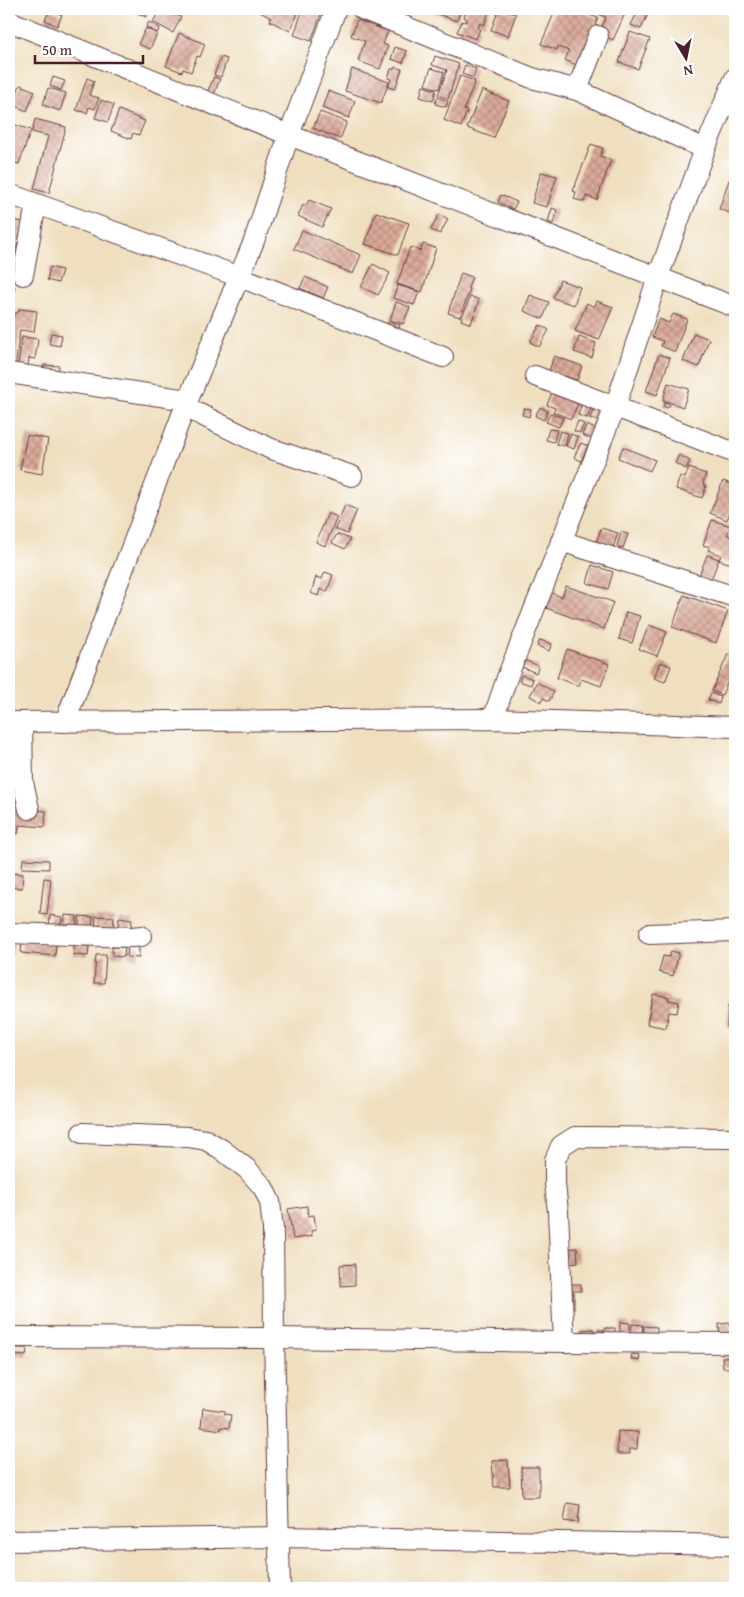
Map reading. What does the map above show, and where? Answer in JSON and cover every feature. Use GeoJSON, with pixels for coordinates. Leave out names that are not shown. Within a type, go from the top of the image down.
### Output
{"type":"FeatureCollection","features":[{"type":"Feature","properties":{"kind":"street"},"geometry":{"type":"LineString","coordinates":[[65,722],[186,404],[254,242],[289,135],[336,9]]}},
{"type":"Feature","properties":{"kind":"street"},"geometry":{"type":"LineString","coordinates":[[362,9],[532,78],[577,90],[705,149]]}},
{"type":"Feature","properties":{"kind":"street"},"geometry":{"type":"LineString","coordinates":[[9,21],[289,135],[735,307]]}},
{"type":"Feature","properties":{"kind":"street"},"geometry":{"type":"LineString","coordinates":[[577,90],[598,36]]}},
{"type":"Feature","properties":{"kind":"street"},"geometry":{"type":"LineString","coordinates":[[494,719],[508,675],[615,407],[658,277],[705,149],[735,78]]}},
{"type":"Feature","properties":{"kind":"street"},"geometry":{"type":"LineString","coordinates":[[9,194],[240,277],[443,357]]}},
{"type":"Feature","properties":{"kind":"street"},"geometry":{"type":"LineString","coordinates":[[23,275],[36,204]]}},
{"type":"Feature","properties":{"kind":"street"},"geometry":{"type":"LineString","coordinates":[[9,373],[186,404],[269,448],[352,476]]}},
{"type":"Feature","properties":{"kind":"street"},"geometry":{"type":"LineString","coordinates":[[535,376],[735,453]]}},
{"type":"Feature","properties":{"kind":"street"},"geometry":{"type":"LineString","coordinates":[[561,541],[735,598]]}},
{"type":"Feature","properties":{"kind":"street"},"geometry":{"type":"LineString","coordinates":[[29,809],[23,782],[16,722],[494,719],[735,727]]}},
{"type":"Feature","properties":{"kind":"street"},"geometry":{"type":"LineString","coordinates":[[650,934],[735,931]]}},
{"type":"Feature","properties":{"kind":"street"},"geometry":{"type":"LineString","coordinates":[[9,933],[141,936]]}},
{"type":"Feature","properties":{"kind":"street"},"geometry":{"type":"LineString","coordinates":[[82,1133],[188,1137],[206,1140],[247,1169],[263,1187],[270,1202],[273,1229],[280,1588]]}},
{"type":"Feature","properties":{"kind":"street"},"geometry":{"type":"LineString","coordinates":[[564,1342],[555,1184],[555,1160],[561,1146],[575,1137],[735,1138]]}},
{"type":"Feature","properties":{"kind":"street"},"geometry":{"type":"LineString","coordinates":[[9,1336],[735,1343]]}},
{"type":"Feature","properties":{"kind":"street"},"geometry":{"type":"LineString","coordinates":[[9,1541],[280,1537],[735,1545]]}},
{"type":"Feature","properties":{"kind":"building"},"geometry":{"type":"Polygon","coordinates":[[[50,9],[62,15],[57,26],[45,20],[50,9]]]}},
{"type":"Feature","properties":{"kind":"building"},"geometry":{"type":"Polygon","coordinates":[[[129,9],[150,9],[146,17],[129,9]]]}},
{"type":"Feature","properties":{"kind":"building"},"geometry":{"type":"Polygon","coordinates":[[[160,9],[165,9],[181,17],[173,33],[153,22],[160,9]]]}},
{"type":"Feature","properties":{"kind":"building"},"geometry":{"type":"Polygon","coordinates":[[[261,9],[300,9],[290,31],[270,21],[271,18],[260,12],[261,9]]]}},
{"type":"Feature","properties":{"kind":"building"},"geometry":{"type":"Polygon","coordinates":[[[303,9],[322,11],[311,41],[294,35],[303,9]]]}},
{"type":"Feature","properties":{"kind":"building"},"geometry":{"type":"Polygon","coordinates":[[[423,9],[461,9],[457,21],[423,9]]]}},
{"type":"Feature","properties":{"kind":"building"},"geometry":{"type":"Polygon","coordinates":[[[467,9],[490,9],[484,25],[480,23],[476,39],[457,32],[462,21],[466,22],[467,19],[464,17],[467,9]]]}},
{"type":"Feature","properties":{"kind":"building"},"geometry":{"type":"Polygon","coordinates":[[[499,9],[516,14],[508,36],[491,30],[499,9]]]}},
{"type":"Feature","properties":{"kind":"building"},"geometry":{"type":"Polygon","coordinates":[[[556,9],[573,9],[598,18],[579,66],[565,60],[569,51],[558,47],[557,50],[541,44],[556,9]]]}},
{"type":"Feature","properties":{"kind":"building"},"geometry":{"type":"Polygon","coordinates":[[[602,9],[627,9],[613,40],[599,34],[606,17],[600,15],[602,9]]]}},
{"type":"Feature","properties":{"kind":"building"},"geometry":{"type":"Polygon","coordinates":[[[639,9],[649,12],[641,29],[631,25],[639,9]]]}},
{"type":"Feature","properties":{"kind":"building"},"geometry":{"type":"Polygon","coordinates":[[[357,20],[388,31],[383,44],[388,46],[380,69],[358,61],[365,41],[351,36],[357,20]]]}},
{"type":"Feature","properties":{"kind":"building"},"geometry":{"type":"Polygon","coordinates":[[[149,22],[160,28],[157,33],[146,27],[149,22]]]}},
{"type":"Feature","properties":{"kind":"building"},"geometry":{"type":"Polygon","coordinates":[[[146,28],[157,34],[150,49],[138,44],[146,28]]]}},
{"type":"Feature","properties":{"kind":"building"},"geometry":{"type":"Polygon","coordinates":[[[630,32],[650,39],[638,69],[619,62],[630,32]]]}},
{"type":"Feature","properties":{"kind":"building"},"geometry":{"type":"Polygon","coordinates":[[[179,33],[205,44],[200,57],[197,56],[191,72],[183,69],[182,72],[166,66],[179,33]]]}},
{"type":"Feature","properties":{"kind":"building"},"geometry":{"type":"Polygon","coordinates":[[[395,47],[407,51],[403,63],[391,59],[395,47]]]}},
{"type":"Feature","properties":{"kind":"building"},"geometry":{"type":"Polygon","coordinates":[[[435,56],[459,64],[448,99],[438,95],[447,70],[432,65],[435,56]]]}},
{"type":"Feature","properties":{"kind":"building"},"geometry":{"type":"Polygon","coordinates":[[[221,57],[227,59],[221,77],[214,75],[221,57]]]}},
{"type":"Feature","properties":{"kind":"building"},"geometry":{"type":"Polygon","coordinates":[[[465,65],[476,69],[473,78],[462,74],[465,65]]]}},
{"type":"Feature","properties":{"kind":"building"},"geometry":{"type":"Polygon","coordinates":[[[395,67],[402,69],[395,89],[388,87],[391,79],[388,78],[391,69],[395,67]]]}},
{"type":"Feature","properties":{"kind":"building"},"geometry":{"type":"Polygon","coordinates":[[[431,68],[444,72],[439,89],[425,85],[431,68]]]}},
{"type":"Feature","properties":{"kind":"building"},"geometry":{"type":"Polygon","coordinates":[[[352,69],[389,82],[381,103],[345,91],[352,69]]]}},
{"type":"Feature","properties":{"kind":"building"},"geometry":{"type":"Polygon","coordinates":[[[460,76],[475,81],[464,110],[467,111],[461,127],[444,120],[460,76]]]}},
{"type":"Feature","properties":{"kind":"building"},"geometry":{"type":"Polygon","coordinates":[[[53,77],[65,81],[61,90],[50,86],[53,77]]]}},
{"type":"Feature","properties":{"kind":"building"},"geometry":{"type":"Polygon","coordinates":[[[214,77],[220,79],[214,94],[208,91],[214,77]]]}},
{"type":"Feature","properties":{"kind":"building"},"geometry":{"type":"Polygon","coordinates":[[[87,78],[94,81],[89,95],[99,98],[95,109],[89,107],[87,113],[76,110],[87,78]]]}},
{"type":"Feature","properties":{"kind":"building"},"geometry":{"type":"Polygon","coordinates":[[[20,85],[35,91],[27,111],[12,105],[20,85]]]}},
{"type":"Feature","properties":{"kind":"building"},"geometry":{"type":"Polygon","coordinates":[[[423,86],[436,90],[433,101],[420,97],[423,86]]]}},
{"type":"Feature","properties":{"kind":"building"},"geometry":{"type":"Polygon","coordinates":[[[48,88],[66,93],[60,111],[43,105],[48,88]]]}},
{"type":"Feature","properties":{"kind":"building"},"geometry":{"type":"Polygon","coordinates":[[[482,90],[509,101],[494,138],[467,128],[482,90]]]}},
{"type":"Feature","properties":{"kind":"building"},"geometry":{"type":"Polygon","coordinates":[[[328,91],[355,101],[349,118],[322,108],[328,91]]]}},
{"type":"Feature","properties":{"kind":"building"},"geometry":{"type":"Polygon","coordinates":[[[437,97],[448,101],[446,107],[435,104],[437,97]]]}},
{"type":"Feature","properties":{"kind":"building"},"geometry":{"type":"Polygon","coordinates":[[[101,100],[114,105],[108,122],[95,118],[101,100]]]}},
{"type":"Feature","properties":{"kind":"building"},"geometry":{"type":"Polygon","coordinates":[[[119,110],[145,121],[139,135],[133,133],[131,139],[111,131],[119,110]]]}},
{"type":"Feature","properties":{"kind":"building"},"geometry":{"type":"Polygon","coordinates":[[[320,112],[347,122],[340,139],[313,128],[320,112]]]}},
{"type":"Feature","properties":{"kind":"building"},"geometry":{"type":"Polygon","coordinates":[[[35,119],[66,127],[49,193],[34,189],[48,136],[32,132],[35,119]]]}},
{"type":"Feature","properties":{"kind":"building"},"geometry":{"type":"Polygon","coordinates":[[[9,123],[31,130],[19,164],[9,161],[9,123]]]}},
{"type":"Feature","properties":{"kind":"building"},"geometry":{"type":"Polygon","coordinates":[[[591,144],[603,148],[600,156],[611,160],[597,200],[586,196],[584,202],[574,199],[576,192],[573,191],[591,144]]]}},
{"type":"Feature","properties":{"kind":"building"},"geometry":{"type":"Polygon","coordinates":[[[541,172],[557,176],[547,207],[532,203],[541,172]]]}},
{"type":"Feature","properties":{"kind":"building"},"geometry":{"type":"Polygon","coordinates":[[[729,180],[735,183],[735,215],[719,209],[729,180]]]}},
{"type":"Feature","properties":{"kind":"building"},"geometry":{"type":"Polygon","coordinates":[[[501,195],[517,202],[513,209],[498,202],[501,195]]]}},
{"type":"Feature","properties":{"kind":"building"},"geometry":{"type":"Polygon","coordinates":[[[309,200],[331,209],[322,227],[298,216],[303,205],[306,206],[309,200]]]}},
{"type":"Feature","properties":{"kind":"building"},"geometry":{"type":"Polygon","coordinates":[[[552,208],[557,210],[553,224],[548,222],[552,208]]]}},
{"type":"Feature","properties":{"kind":"building"},"geometry":{"type":"Polygon","coordinates":[[[376,212],[409,223],[398,255],[365,244],[376,212]]]}},
{"type":"Feature","properties":{"kind":"building"},"geometry":{"type":"Polygon","coordinates":[[[439,214],[448,219],[440,234],[431,230],[439,214]]]}},
{"type":"Feature","properties":{"kind":"building"},"geometry":{"type":"Polygon","coordinates":[[[9,219],[23,222],[15,255],[9,254],[9,219]]]}},
{"type":"Feature","properties":{"kind":"building"},"geometry":{"type":"Polygon","coordinates":[[[302,230],[361,255],[353,274],[294,249],[302,230]]]}},
{"type":"Feature","properties":{"kind":"building"},"geometry":{"type":"Polygon","coordinates":[[[423,244],[436,248],[422,292],[397,284],[410,247],[420,251],[423,244]]]}},
{"type":"Feature","properties":{"kind":"building"},"geometry":{"type":"Polygon","coordinates":[[[373,264],[390,273],[378,295],[361,287],[373,264]]]}},
{"type":"Feature","properties":{"kind":"building"},"geometry":{"type":"Polygon","coordinates":[[[50,267],[62,270],[58,283],[47,280],[50,267]]]}},
{"type":"Feature","properties":{"kind":"building"},"geometry":{"type":"Polygon","coordinates":[[[461,273],[472,277],[468,288],[470,289],[460,317],[448,313],[461,273]]]}},
{"type":"Feature","properties":{"kind":"building"},"geometry":{"type":"Polygon","coordinates":[[[305,277],[328,287],[323,298],[300,288],[305,277]]]}},
{"type":"Feature","properties":{"kind":"building"},"geometry":{"type":"Polygon","coordinates":[[[560,280],[580,287],[574,305],[553,298],[560,280]]]}},
{"type":"Feature","properties":{"kind":"building"},"geometry":{"type":"Polygon","coordinates":[[[9,285],[15,286],[13,295],[9,295],[9,285]]]}},
{"type":"Feature","properties":{"kind":"building"},"geometry":{"type":"Polygon","coordinates":[[[398,285],[419,292],[414,305],[393,298],[398,285]]]}},
{"type":"Feature","properties":{"kind":"building"},"geometry":{"type":"Polygon","coordinates":[[[530,295],[549,302],[543,319],[524,311],[530,295]]]}},
{"type":"Feature","properties":{"kind":"building"},"geometry":{"type":"Polygon","coordinates":[[[470,296],[479,300],[471,324],[461,320],[470,296]]]}},
{"type":"Feature","properties":{"kind":"building"},"geometry":{"type":"Polygon","coordinates":[[[597,301],[613,307],[599,340],[575,331],[587,303],[594,307],[597,301]]]}},
{"type":"Feature","properties":{"kind":"building"},"geometry":{"type":"Polygon","coordinates":[[[396,302],[410,307],[403,324],[390,320],[396,302]]]}},
{"type":"Feature","properties":{"kind":"building"},"geometry":{"type":"Polygon","coordinates":[[[19,309],[37,311],[34,332],[20,330],[15,370],[9,369],[9,322],[10,316],[14,317],[14,313],[18,313],[19,309]]]}},
{"type":"Feature","properties":{"kind":"building"},"geometry":{"type":"Polygon","coordinates":[[[673,314],[687,319],[675,352],[661,346],[663,341],[652,337],[659,319],[669,323],[673,314]]]}},
{"type":"Feature","properties":{"kind":"building"},"geometry":{"type":"Polygon","coordinates":[[[389,321],[400,325],[398,332],[387,329],[389,321]]]}},
{"type":"Feature","properties":{"kind":"building"},"geometry":{"type":"Polygon","coordinates":[[[540,325],[549,330],[539,347],[530,342],[540,325]]]}},
{"type":"Feature","properties":{"kind":"building"},"geometry":{"type":"Polygon","coordinates":[[[51,333],[62,335],[60,346],[49,344],[51,333]]]}},
{"type":"Feature","properties":{"kind":"building"},"geometry":{"type":"Polygon","coordinates":[[[694,333],[709,339],[699,367],[683,361],[694,333]]]}},
{"type":"Feature","properties":{"kind":"building"},"geometry":{"type":"Polygon","coordinates":[[[22,337],[38,339],[35,359],[29,358],[28,366],[18,365],[22,337]]]}},
{"type":"Feature","properties":{"kind":"building"},"geometry":{"type":"Polygon","coordinates":[[[579,337],[596,343],[592,358],[574,352],[579,337]]]}},
{"type":"Feature","properties":{"kind":"building"},"geometry":{"type":"Polygon","coordinates":[[[659,354],[670,358],[657,395],[646,391],[659,354]]]}},
{"type":"Feature","properties":{"kind":"building"},"geometry":{"type":"Polygon","coordinates":[[[554,356],[582,366],[577,380],[549,371],[554,356]]]}},
{"type":"Feature","properties":{"kind":"building"},"geometry":{"type":"Polygon","coordinates":[[[44,365],[59,366],[58,379],[43,377],[44,365]]]}},
{"type":"Feature","properties":{"kind":"building"},"geometry":{"type":"Polygon","coordinates":[[[668,383],[689,389],[683,407],[663,400],[668,383]]]}},
{"type":"Feature","properties":{"kind":"building"},"geometry":{"type":"Polygon","coordinates":[[[554,387],[562,390],[559,396],[578,404],[571,419],[553,412],[555,408],[547,405],[554,387]]]}},
{"type":"Feature","properties":{"kind":"building"},"geometry":{"type":"Polygon","coordinates":[[[583,400],[593,403],[587,418],[578,415],[583,400]]]}},
{"type":"Feature","properties":{"kind":"building"},"geometry":{"type":"Polygon","coordinates":[[[665,402],[670,405],[668,408],[663,406],[665,402]]]}},
{"type":"Feature","properties":{"kind":"building"},"geometry":{"type":"Polygon","coordinates":[[[594,406],[605,410],[600,422],[590,418],[594,406]]]}},
{"type":"Feature","properties":{"kind":"building"},"geometry":{"type":"Polygon","coordinates":[[[540,407],[548,411],[544,420],[535,416],[540,407]]]}},
{"type":"Feature","properties":{"kind":"building"},"geometry":{"type":"Polygon","coordinates":[[[524,408],[531,409],[529,417],[522,415],[524,408]]]}},
{"type":"Feature","properties":{"kind":"building"},"geometry":{"type":"Polygon","coordinates":[[[550,413],[563,418],[559,427],[546,422],[550,413]]]}},
{"type":"Feature","properties":{"kind":"building"},"geometry":{"type":"Polygon","coordinates":[[[578,421],[584,424],[580,433],[574,431],[578,421]]]}},
{"type":"Feature","properties":{"kind":"building"},"geometry":{"type":"Polygon","coordinates":[[[586,425],[596,429],[592,439],[582,435],[586,425]]]}},
{"type":"Feature","properties":{"kind":"building"},"geometry":{"type":"Polygon","coordinates":[[[549,429],[557,430],[554,442],[546,440],[549,429]]]}},
{"type":"Feature","properties":{"kind":"building"},"geometry":{"type":"Polygon","coordinates":[[[560,431],[568,433],[565,446],[556,444],[560,431]]]}},
{"type":"Feature","properties":{"kind":"building"},"geometry":{"type":"Polygon","coordinates":[[[571,434],[578,437],[574,449],[566,446],[571,434]]]}},
{"type":"Feature","properties":{"kind":"building"},"geometry":{"type":"Polygon","coordinates":[[[27,435],[48,439],[42,474],[20,470],[27,435]]]}},
{"type":"Feature","properties":{"kind":"building"},"geometry":{"type":"Polygon","coordinates":[[[581,443],[588,446],[581,461],[574,457],[581,443]]]}},
{"type":"Feature","properties":{"kind":"building"},"geometry":{"type":"Polygon","coordinates":[[[623,447],[655,460],[650,471],[618,458],[623,447]]]}},
{"type":"Feature","properties":{"kind":"building"},"geometry":{"type":"Polygon","coordinates":[[[679,455],[690,461],[686,469],[675,463],[679,455]]]}},
{"type":"Feature","properties":{"kind":"building"},"geometry":{"type":"Polygon","coordinates":[[[689,468],[706,474],[703,483],[706,487],[702,498],[676,489],[680,476],[685,478],[689,468]]]}},
{"type":"Feature","properties":{"kind":"building"},"geometry":{"type":"Polygon","coordinates":[[[723,481],[735,485],[735,499],[727,520],[710,513],[723,481]]]}},
{"type":"Feature","properties":{"kind":"building"},"geometry":{"type":"Polygon","coordinates":[[[345,505],[357,510],[347,534],[335,529],[345,505]]]}},
{"type":"Feature","properties":{"kind":"building"},"geometry":{"type":"Polygon","coordinates":[[[328,513],[337,517],[325,546],[316,542],[328,513]]]}},
{"type":"Feature","properties":{"kind":"building"},"geometry":{"type":"Polygon","coordinates":[[[712,520],[731,526],[727,535],[735,538],[735,565],[719,560],[721,555],[708,550],[710,547],[703,545],[712,520]]]}},
{"type":"Feature","properties":{"kind":"building"},"geometry":{"type":"Polygon","coordinates":[[[601,528],[618,533],[612,551],[595,546],[601,528]]]}},
{"type":"Feature","properties":{"kind":"building"},"geometry":{"type":"Polygon","coordinates":[[[621,532],[628,534],[623,548],[617,546],[621,532]]]}},
{"type":"Feature","properties":{"kind":"building"},"geometry":{"type":"Polygon","coordinates":[[[337,534],[350,539],[345,549],[332,543],[337,534]]]}},
{"type":"Feature","properties":{"kind":"building"},"geometry":{"type":"Polygon","coordinates":[[[707,555],[719,559],[709,585],[697,581],[707,555]]]}},
{"type":"Feature","properties":{"kind":"building"},"geometry":{"type":"Polygon","coordinates":[[[592,565],[613,572],[608,589],[587,583],[592,565]]]}},
{"type":"Feature","properties":{"kind":"building"},"geometry":{"type":"Polygon","coordinates":[[[325,572],[333,575],[327,592],[320,589],[318,596],[311,593],[316,577],[322,579],[325,572]]]}},
{"type":"Feature","properties":{"kind":"building"},"geometry":{"type":"Polygon","coordinates":[[[566,586],[613,602],[604,629],[546,608],[552,593],[562,597],[566,586]]]}},
{"type":"Feature","properties":{"kind":"building"},"geometry":{"type":"Polygon","coordinates":[[[684,595],[728,611],[716,643],[672,627],[684,595]]]}},
{"type":"Feature","properties":{"kind":"building"},"geometry":{"type":"Polygon","coordinates":[[[626,612],[640,616],[632,643],[619,639],[626,612]]]}},
{"type":"Feature","properties":{"kind":"building"},"geometry":{"type":"Polygon","coordinates":[[[649,625],[667,632],[657,656],[639,649],[649,625]]]}},
{"type":"Feature","properties":{"kind":"building"},"geometry":{"type":"Polygon","coordinates":[[[540,640],[552,644],[549,651],[537,646],[540,640]]]}},
{"type":"Feature","properties":{"kind":"building"},"geometry":{"type":"Polygon","coordinates":[[[567,649],[609,664],[601,686],[581,679],[579,686],[557,678],[567,649]]]}},
{"type":"Feature","properties":{"kind":"building"},"geometry":{"type":"Polygon","coordinates":[[[728,654],[735,657],[735,664],[722,695],[712,691],[728,654]]]}},
{"type":"Feature","properties":{"kind":"building"},"geometry":{"type":"Polygon","coordinates":[[[524,660],[539,666],[536,673],[522,667],[524,660]]]}},
{"type":"Feature","properties":{"kind":"building"},"geometry":{"type":"Polygon","coordinates":[[[660,662],[671,666],[665,682],[654,678],[660,662]]]}},
{"type":"Feature","properties":{"kind":"building"},"geometry":{"type":"Polygon","coordinates":[[[522,675],[533,679],[531,685],[519,681],[522,675]]]}},
{"type":"Feature","properties":{"kind":"building"},"geometry":{"type":"Polygon","coordinates":[[[537,682],[554,692],[549,701],[543,698],[541,702],[530,696],[537,682]]]}},
{"type":"Feature","properties":{"kind":"building"},"geometry":{"type":"Polygon","coordinates":[[[711,693],[721,697],[719,704],[708,700],[711,693]]]}},
{"type":"Feature","properties":{"kind":"building"},"geometry":{"type":"Polygon","coordinates":[[[9,780],[21,781],[19,809],[46,811],[45,827],[19,825],[18,834],[9,833],[9,780]]]}},
{"type":"Feature","properties":{"kind":"building"},"geometry":{"type":"Polygon","coordinates":[[[23,859],[49,860],[49,869],[22,868],[23,859]]]}},
{"type":"Feature","properties":{"kind":"building"},"geometry":{"type":"Polygon","coordinates":[[[9,873],[23,874],[22,888],[9,887],[9,873]]]}},
{"type":"Feature","properties":{"kind":"building"},"geometry":{"type":"Polygon","coordinates":[[[44,878],[51,879],[47,915],[40,914],[44,878]]]}},
{"type":"Feature","properties":{"kind":"building"},"geometry":{"type":"Polygon","coordinates":[[[50,915],[62,917],[60,929],[49,927],[50,915]]]}},
{"type":"Feature","properties":{"kind":"building"},"geometry":{"type":"Polygon","coordinates":[[[65,915],[77,916],[76,931],[64,929],[65,915]]]}},
{"type":"Feature","properties":{"kind":"building"},"geometry":{"type":"Polygon","coordinates":[[[79,916],[93,917],[92,931],[79,931],[79,916]]]}},
{"type":"Feature","properties":{"kind":"building"},"geometry":{"type":"Polygon","coordinates":[[[96,916],[114,917],[113,931],[95,930],[96,916]]]}},
{"type":"Feature","properties":{"kind":"building"},"geometry":{"type":"Polygon","coordinates":[[[119,918],[132,920],[130,935],[117,933],[119,918]]]}},
{"type":"Feature","properties":{"kind":"building"},"geometry":{"type":"Polygon","coordinates":[[[22,941],[56,944],[55,956],[21,953],[22,941]]]}},
{"type":"Feature","properties":{"kind":"building"},"geometry":{"type":"Polygon","coordinates":[[[9,943],[14,943],[13,954],[9,953],[9,943]]]}},
{"type":"Feature","properties":{"kind":"building"},"geometry":{"type":"Polygon","coordinates":[[[74,945],[89,946],[88,956],[74,955],[74,945]]]}},
{"type":"Feature","properties":{"kind":"building"},"geometry":{"type":"Polygon","coordinates":[[[128,946],[139,947],[139,958],[127,957],[128,946]]]}},
{"type":"Feature","properties":{"kind":"building"},"geometry":{"type":"Polygon","coordinates":[[[112,947],[125,947],[124,957],[112,956],[112,947]]]}},
{"type":"Feature","properties":{"kind":"building"},"geometry":{"type":"Polygon","coordinates":[[[671,951],[679,953],[673,976],[659,972],[663,956],[669,957],[671,951]]]}},
{"type":"Feature","properties":{"kind":"building"},"geometry":{"type":"Polygon","coordinates":[[[96,955],[106,955],[104,983],[94,983],[96,955]]]}},
{"type":"Feature","properties":{"kind":"building"},"geometry":{"type":"Polygon","coordinates":[[[653,994],[669,997],[668,1000],[679,1002],[677,1013],[669,1012],[666,1028],[647,1024],[653,994]]]}},
{"type":"Feature","properties":{"kind":"building"},"geometry":{"type":"Polygon","coordinates":[[[728,1006],[735,1007],[735,1028],[727,1028],[728,1006]]]}},
{"type":"Feature","properties":{"kind":"building"},"geometry":{"type":"Polygon","coordinates":[[[307,1206],[308,1216],[314,1215],[316,1230],[311,1231],[312,1236],[293,1239],[288,1209],[307,1206]]]}},
{"type":"Feature","properties":{"kind":"building"},"geometry":{"type":"Polygon","coordinates":[[[577,1248],[578,1262],[565,1264],[563,1249],[577,1248]]]}},
{"type":"Feature","properties":{"kind":"building"},"geometry":{"type":"Polygon","coordinates":[[[355,1264],[355,1285],[341,1286],[340,1265],[355,1264]]]}},
{"type":"Feature","properties":{"kind":"building"},"geometry":{"type":"Polygon","coordinates":[[[567,1284],[581,1284],[581,1291],[567,1291],[567,1284]]]}},
{"type":"Feature","properties":{"kind":"building"},"geometry":{"type":"Polygon","coordinates":[[[566,1293],[574,1293],[574,1308],[566,1308],[566,1293]]]}},
{"type":"Feature","properties":{"kind":"building"},"geometry":{"type":"Polygon","coordinates":[[[732,1320],[735,1320],[735,1339],[733,1339],[732,1320]]]}},
{"type":"Feature","properties":{"kind":"building"},"geometry":{"type":"Polygon","coordinates":[[[620,1322],[630,1323],[629,1339],[620,1339],[620,1322]]]}},
{"type":"Feature","properties":{"kind":"building"},"geometry":{"type":"Polygon","coordinates":[[[730,1323],[731,1339],[720,1340],[719,1324],[730,1323]]]}},
{"type":"Feature","properties":{"kind":"building"},"geometry":{"type":"Polygon","coordinates":[[[632,1324],[643,1325],[641,1340],[630,1339],[632,1324]]]}},
{"type":"Feature","properties":{"kind":"building"},"geometry":{"type":"Polygon","coordinates":[[[644,1326],[657,1327],[656,1342],[643,1341],[644,1326]]]}},
{"type":"Feature","properties":{"kind":"building"},"geometry":{"type":"Polygon","coordinates":[[[605,1328],[615,1328],[615,1343],[597,1344],[597,1330],[604,1330],[604,1339],[605,1328]]]}},
{"type":"Feature","properties":{"kind":"building"},"geometry":{"type":"Polygon","coordinates":[[[594,1329],[595,1340],[581,1341],[581,1330],[594,1329]]]}},
{"type":"Feature","properties":{"kind":"building"},"geometry":{"type":"Polygon","coordinates":[[[13,1348],[27,1348],[26,1356],[13,1355],[13,1348]]]}},
{"type":"Feature","properties":{"kind":"building"},"geometry":{"type":"Polygon","coordinates":[[[632,1354],[640,1355],[639,1361],[631,1359],[632,1354]]]}},
{"type":"Feature","properties":{"kind":"building"},"geometry":{"type":"Polygon","coordinates":[[[722,1357],[730,1357],[730,1368],[723,1368],[722,1357]]]}},
{"type":"Feature","properties":{"kind":"building"},"geometry":{"type":"Polygon","coordinates":[[[203,1408],[225,1411],[225,1414],[231,1415],[229,1428],[221,1427],[221,1430],[201,1427],[203,1408]]]}},
{"type":"Feature","properties":{"kind":"building"},"geometry":{"type":"Polygon","coordinates":[[[618,1431],[638,1432],[637,1449],[630,1449],[630,1454],[617,1454],[618,1431]]]}},
{"type":"Feature","properties":{"kind":"building"},"geometry":{"type":"Polygon","coordinates":[[[508,1460],[510,1487],[494,1487],[492,1461],[508,1460]]]}},
{"type":"Feature","properties":{"kind":"building"},"geometry":{"type":"Polygon","coordinates":[[[521,1467],[539,1467],[539,1497],[522,1497],[521,1467]]]}},
{"type":"Feature","properties":{"kind":"building"},"geometry":{"type":"Polygon","coordinates":[[[567,1503],[580,1505],[578,1523],[564,1521],[567,1503]]]}}]}
